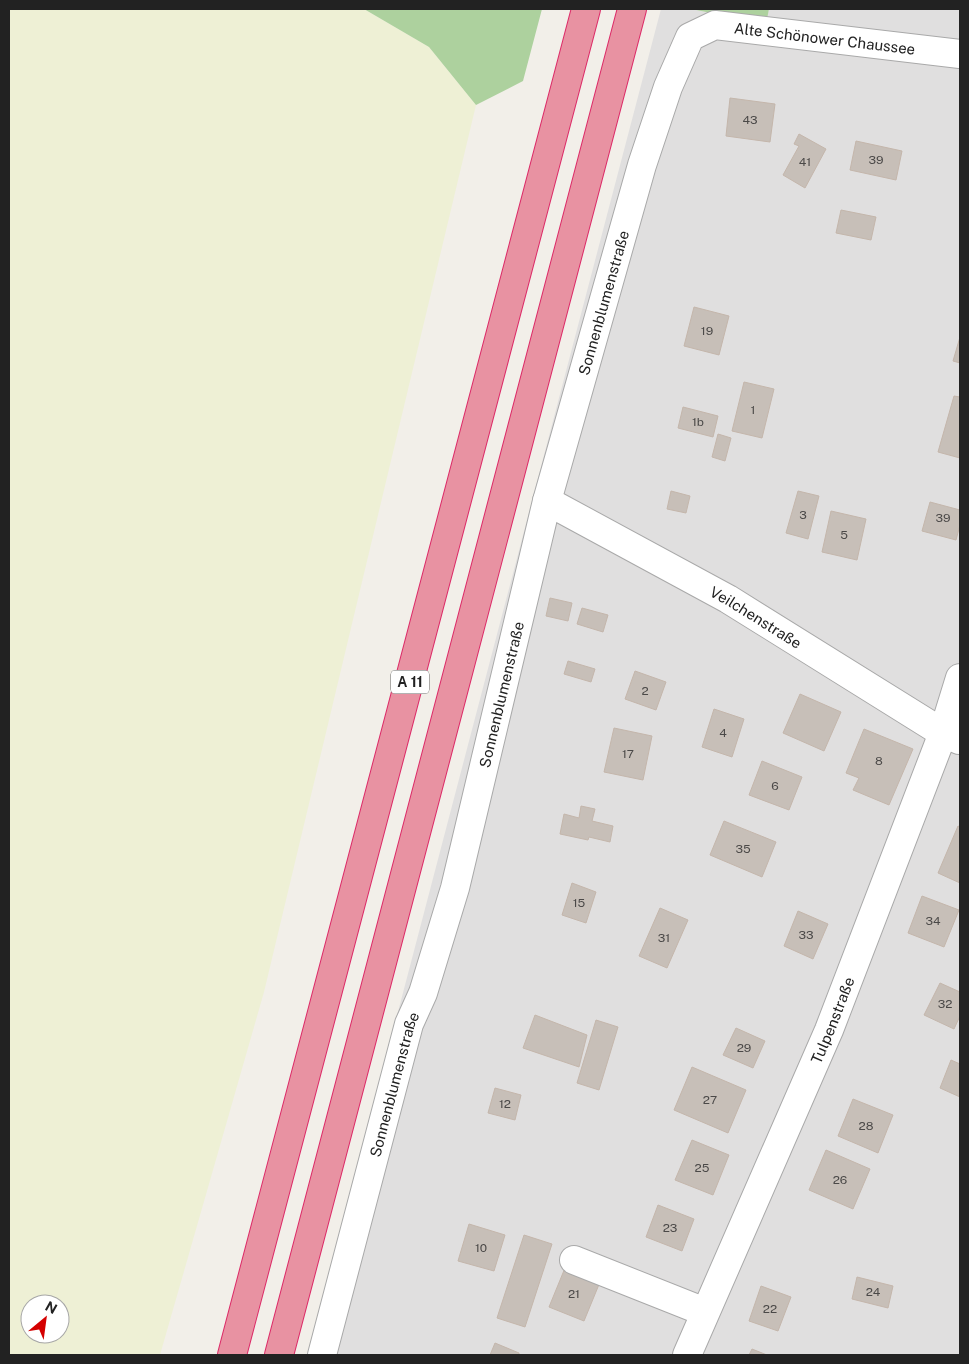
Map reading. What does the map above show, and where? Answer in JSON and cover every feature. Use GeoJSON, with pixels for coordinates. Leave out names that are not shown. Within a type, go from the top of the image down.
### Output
{"type":"FeatureCollection","features":[{"type":"Feature","properties":{"kind":"highway","name":"A 11"},"geometry":{"type":"LineString","coordinates":[[232,1355],[586,9]]}},
{"type":"Feature","properties":{"kind":"highway"},"geometry":{"type":"LineString","coordinates":[[279,1355],[632,9]]}},
{"type":"Feature","properties":{"kind":"street","name":"Alte Schönower Chaussee"},"geometry":{"type":"LineString","coordinates":[[690,37],[715,25],[960,54]]}},
{"type":"Feature","properties":{"kind":"street","name":"Sonnenblumenstraße"},"geometry":{"type":"LineString","coordinates":[[322,1355],[409,1024],[423,994],[455,888],[547,501],[642,165],[668,87],[690,37]]}},
{"type":"Feature","properties":{"kind":"street","name":"Veilchenstraße"},"geometry":{"type":"LineString","coordinates":[[547,501],[728,599],[952,737]]}},
{"type":"Feature","properties":{"kind":"street","name":"Tulpenstraße"},"geometry":{"type":"LineString","coordinates":[[687,1355],[829,1030],[952,737],[960,678]]}},
{"type":"Feature","properties":{"kind":"street"},"geometry":{"type":"LineString","coordinates":[[574,1260],[705,1312]]}},
{"type":"Feature","properties":{"kind":"shaded area"},"geometry":{"type":"Polygon","coordinates":[[[661,9],[691,9],[765,24],[769,9],[960,9],[960,1355],[308,1355],[661,9]]]}},
{"type":"Feature","properties":{"kind":"green space"},"geometry":{"type":"Polygon","coordinates":[[[9,9],[364,9],[429,47],[476,105],[264,992],[160,1355],[9,1355],[9,9]]]}},
{"type":"Feature","properties":{"kind":"green space"},"geometry":{"type":"Polygon","coordinates":[[[364,9],[542,9],[523,81],[476,105],[429,47],[364,9]]]}},
{"type":"Feature","properties":{"kind":"green space"},"geometry":{"type":"Polygon","coordinates":[[[691,9],[769,9],[766,24],[691,9]]]}},
{"type":"Feature","properties":{"kind":"building"},"geometry":{"type":"Polygon","coordinates":[[[730,98],[775,104],[770,142],[726,136],[730,98]]]}},
{"type":"Feature","properties":{"kind":"building"},"geometry":{"type":"Polygon","coordinates":[[[799,134],[826,149],[805,188],[783,175],[799,146],[794,144],[799,134]]]}},
{"type":"Feature","properties":{"kind":"building"},"geometry":{"type":"Polygon","coordinates":[[[856,141],[902,151],[896,180],[850,170],[856,141]]]}},
{"type":"Feature","properties":{"kind":"building"},"geometry":{"type":"Polygon","coordinates":[[[841,210],[876,217],[871,240],[836,233],[841,210]]]}},
{"type":"Feature","properties":{"kind":"building"},"geometry":{"type":"Polygon","coordinates":[[[694,307],[729,316],[719,355],[684,346],[694,307]]]}},
{"type":"Feature","properties":{"kind":"building"},"geometry":{"type":"Polygon","coordinates":[[[960,337],[960,363],[953,361],[960,337]]]}},
{"type":"Feature","properties":{"kind":"building"},"geometry":{"type":"Polygon","coordinates":[[[744,382],[774,389],[762,438],[732,431],[744,382]]]}},
{"type":"Feature","properties":{"kind":"building"},"geometry":{"type":"Polygon","coordinates":[[[954,396],[960,397],[960,458],[938,452],[954,396]]]}},
{"type":"Feature","properties":{"kind":"building"},"geometry":{"type":"Polygon","coordinates":[[[683,407],[718,416],[713,437],[678,428],[683,407]]]}},
{"type":"Feature","properties":{"kind":"building"},"geometry":{"type":"Polygon","coordinates":[[[718,434],[731,438],[725,461],[712,457],[718,434]]]}},
{"type":"Feature","properties":{"kind":"building"},"geometry":{"type":"Polygon","coordinates":[[[671,491],[690,496],[686,513],[667,509],[671,491]]]}},
{"type":"Feature","properties":{"kind":"building"},"geometry":{"type":"Polygon","coordinates":[[[798,491],[819,496],[808,539],[786,533],[798,491]]]}},
{"type":"Feature","properties":{"kind":"building"},"geometry":{"type":"Polygon","coordinates":[[[930,502],[960,510],[960,525],[956,540],[922,531],[930,502]]]}},
{"type":"Feature","properties":{"kind":"building"},"geometry":{"type":"Polygon","coordinates":[[[831,511],[866,519],[857,560],[822,552],[831,511]]]}},
{"type":"Feature","properties":{"kind":"building"},"geometry":{"type":"Polygon","coordinates":[[[550,598],[572,603],[568,621],[546,616],[550,598]]]}},
{"type":"Feature","properties":{"kind":"building"},"geometry":{"type":"Polygon","coordinates":[[[582,608],[608,615],[603,632],[577,624],[582,608]]]}},
{"type":"Feature","properties":{"kind":"building"},"geometry":{"type":"Polygon","coordinates":[[[568,661],[595,669],[591,682],[564,674],[568,661]]]}},
{"type":"Feature","properties":{"kind":"building"},"geometry":{"type":"Polygon","coordinates":[[[635,671],[666,682],[656,710],[625,699],[635,671]]]}},
{"type":"Feature","properties":{"kind":"building"},"geometry":{"type":"Polygon","coordinates":[[[800,694],[841,712],[824,751],[783,733],[800,694]]]}},
{"type":"Feature","properties":{"kind":"building"},"geometry":{"type":"Polygon","coordinates":[[[714,709],[744,719],[732,757],[702,747],[714,709]]]}},
{"type":"Feature","properties":{"kind":"building"},"geometry":{"type":"Polygon","coordinates":[[[614,728],[652,736],[643,780],[604,772],[614,728]]]}},
{"type":"Feature","properties":{"kind":"building"},"geometry":{"type":"Polygon","coordinates":[[[864,729],[913,749],[889,805],[853,790],[859,778],[846,773],[864,729]]]}},
{"type":"Feature","properties":{"kind":"building"},"geometry":{"type":"Polygon","coordinates":[[[762,761],[802,777],[789,810],[749,795],[762,761]]]}},
{"type":"Feature","properties":{"kind":"building"},"geometry":{"type":"Polygon","coordinates":[[[581,806],[595,809],[592,821],[613,826],[610,842],[589,837],[588,840],[560,834],[564,814],[579,818],[581,806]]]}},
{"type":"Feature","properties":{"kind":"building"},"geometry":{"type":"Polygon","coordinates":[[[724,821],[776,842],[762,877],[710,855],[724,821]]]}},
{"type":"Feature","properties":{"kind":"building"},"geometry":{"type":"Polygon","coordinates":[[[958,826],[960,827],[960,883],[938,873],[958,826]]]}},
{"type":"Feature","properties":{"kind":"building"},"geometry":{"type":"Polygon","coordinates":[[[572,883],[596,892],[586,923],[562,915],[572,883]]]}},
{"type":"Feature","properties":{"kind":"building"},"geometry":{"type":"Polygon","coordinates":[[[922,896],[959,910],[944,947],[908,933],[922,896]]]}},
{"type":"Feature","properties":{"kind":"building"},"geometry":{"type":"Polygon","coordinates":[[[660,908],[688,920],[667,968],[639,956],[660,908]]]}},
{"type":"Feature","properties":{"kind":"building"},"geometry":{"type":"Polygon","coordinates":[[[798,911],[828,924],[813,959],[784,946],[798,911]]]}},
{"type":"Feature","properties":{"kind":"building"},"geometry":{"type":"Polygon","coordinates":[[[940,983],[960,992],[960,1016],[954,1029],[924,1015],[940,983]]]}},
{"type":"Feature","properties":{"kind":"building"},"geometry":{"type":"Polygon","coordinates":[[[535,1015],[587,1035],[579,1067],[523,1048],[535,1015]]]}},
{"type":"Feature","properties":{"kind":"building"},"geometry":{"type":"Polygon","coordinates":[[[596,1020],[618,1027],[599,1090],[577,1083],[596,1020]]]}},
{"type":"Feature","properties":{"kind":"building"},"geometry":{"type":"Polygon","coordinates":[[[736,1028],[765,1041],[753,1068],[723,1055],[736,1028]]]}},
{"type":"Feature","properties":{"kind":"building"},"geometry":{"type":"Polygon","coordinates":[[[951,1060],[960,1064],[960,1097],[940,1088],[951,1060]]]}},
{"type":"Feature","properties":{"kind":"building"},"geometry":{"type":"Polygon","coordinates":[[[692,1067],[746,1090],[728,1133],[674,1110],[692,1067]]]}},
{"type":"Feature","properties":{"kind":"building"},"geometry":{"type":"Polygon","coordinates":[[[495,1088],[521,1095],[515,1120],[488,1113],[495,1088]]]}},
{"type":"Feature","properties":{"kind":"building"},"geometry":{"type":"Polygon","coordinates":[[[853,1099],[893,1115],[878,1153],[838,1136],[853,1099]]]}},
{"type":"Feature","properties":{"kind":"building"},"geometry":{"type":"Polygon","coordinates":[[[692,1140],[729,1155],[713,1195],[675,1180],[692,1140]]]}},
{"type":"Feature","properties":{"kind":"building"},"geometry":{"type":"Polygon","coordinates":[[[826,1150],[870,1169],[853,1209],[809,1190],[826,1150]]]}},
{"type":"Feature","properties":{"kind":"building"},"geometry":{"type":"Polygon","coordinates":[[[658,1205],[694,1219],[682,1251],[646,1237],[658,1205]]]}},
{"type":"Feature","properties":{"kind":"building"},"geometry":{"type":"Polygon","coordinates":[[[469,1224],[505,1235],[494,1271],[458,1261],[469,1224]]]}},
{"type":"Feature","properties":{"kind":"building"},"geometry":{"type":"Polygon","coordinates":[[[524,1235],[552,1244],[525,1327],[497,1318],[524,1235]]]}},
{"type":"Feature","properties":{"kind":"building"},"geometry":{"type":"Polygon","coordinates":[[[565,1268],[600,1282],[584,1321],[549,1307],[565,1268]]]}},
{"type":"Feature","properties":{"kind":"building"},"geometry":{"type":"Polygon","coordinates":[[[857,1277],[893,1286],[888,1308],[852,1299],[857,1277]]]}},
{"type":"Feature","properties":{"kind":"building"},"geometry":{"type":"Polygon","coordinates":[[[761,1286],[791,1297],[778,1331],[749,1321],[761,1286]]]}},
{"type":"Feature","properties":{"kind":"building"},"geometry":{"type":"Polygon","coordinates":[[[495,1343],[519,1353],[519,1355],[490,1355],[495,1343]]]}},
{"type":"Feature","properties":{"kind":"building"},"geometry":{"type":"Polygon","coordinates":[[[752,1349],[767,1355],[749,1355],[752,1349]]]}}]}
